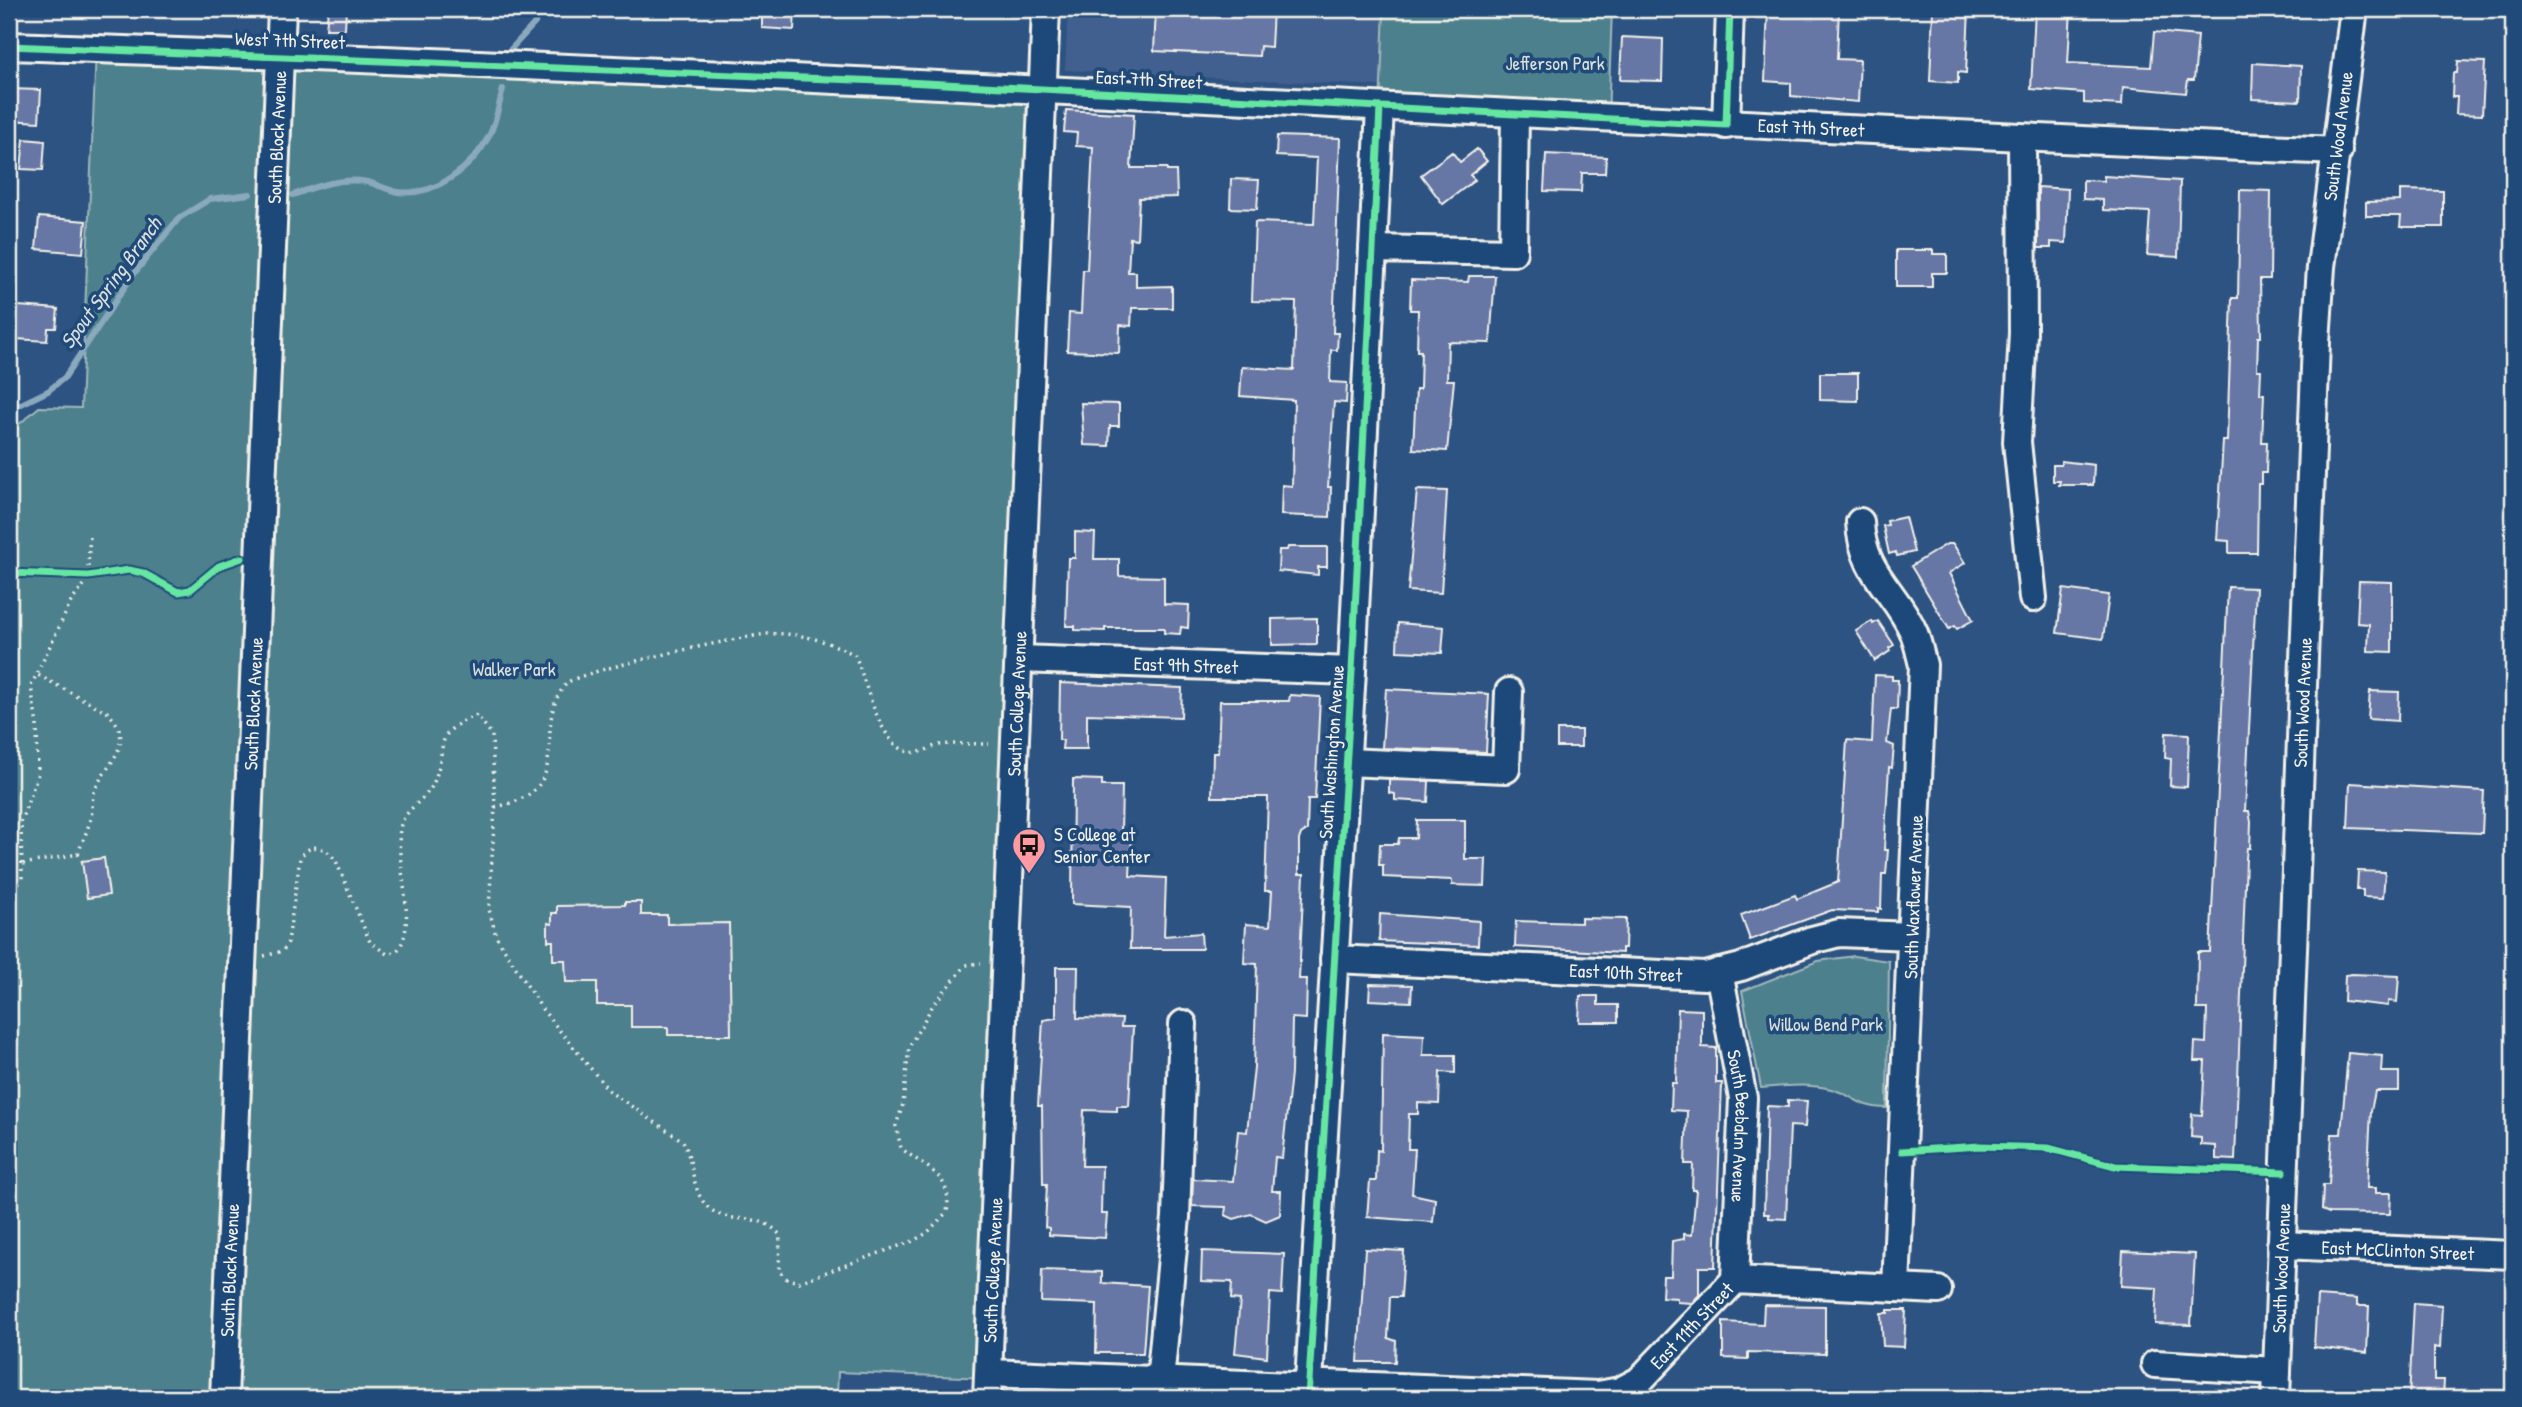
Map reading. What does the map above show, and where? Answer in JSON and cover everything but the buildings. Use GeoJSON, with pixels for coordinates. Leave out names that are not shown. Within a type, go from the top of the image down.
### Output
{"type":"FeatureCollection","features":[{"type":"Feature","properties":{"kind":"street","name":"South Block Avenue"},"geometry":{"type":"LineString","coordinates":[[224,1398],[282,9]]}},
{"type":"Feature","properties":{"kind":"street","name":"South College Avenue"},"geometry":{"type":"LineString","coordinates":[[988,1386],[1046,9]]}},
{"type":"Feature","properties":{"kind":"street"},"geometry":{"type":"LineString","coordinates":[[1726,125],[1730,9]]}},
{"type":"Feature","properties":{"kind":"street","name":"South Wood Avenue"},"geometry":{"type":"LineString","coordinates":[[2276,1398],[2316,342],[2321,267],[2338,151],[2354,9]]}},
{"type":"Feature","properties":{"kind":"street","name":"West 7th Street"},"geometry":{"type":"LineString","coordinates":[[9,46],[280,55],[571,70]]}},
{"type":"Feature","properties":{"kind":"street","name":"East 7th Street"},"geometry":{"type":"LineString","coordinates":[[571,70],[1042,89],[1726,125],[2338,151]]}},
{"type":"Feature","properties":{"kind":"street","name":"South Washington Avenue"},"geometry":{"type":"LineString","coordinates":[[1308,1392],[1352,671],[1380,108]]}},
{"type":"Feature","properties":{"kind":"street"},"geometry":{"type":"LineString","coordinates":[[1373,249],[1513,252],[1515,114]]}},
{"type":"Feature","properties":{"kind":"street"},"geometry":{"type":"LineString","coordinates":[[2022,138],[2022,333],[2017,442],[2033,598]]}},
{"type":"Feature","properties":{"kind":"street","name":"South Waxflower Avenue"},"geometry":{"type":"LineString","coordinates":[[1860,522],[1861,545],[1873,570],[1914,632],[1923,665],[1896,1288]]}},
{"type":"Feature","properties":{"kind":"street","name":"East 9th Street"},"geometry":{"type":"LineString","coordinates":[[1020,659],[1352,671]]}},
{"type":"Feature","properties":{"kind":"street"},"geometry":{"type":"LineString","coordinates":[[1346,762],[1506,769],[1509,692]]}},
{"type":"Feature","properties":{"kind":"street","name":"East 10th Street"},"geometry":{"type":"LineString","coordinates":[[1334,959],[1705,976],[1839,933],[1911,936]]}},
{"type":"Feature","properties":{"kind":"street","name":"South Beebalm Avenue"},"geometry":{"type":"LineString","coordinates":[[1719,972],[1743,1098],[1735,1280]]}},
{"type":"Feature","properties":{"kind":"street"},"geometry":{"type":"LineString","coordinates":[[1160,1381],[1176,1217],[1183,1024]]}},
{"type":"Feature","properties":{"kind":"street","name":"East McClinton Street"},"geometry":{"type":"LineString","coordinates":[[2281,1245],[2513,1255]]}},
{"type":"Feature","properties":{"kind":"street","name":"East 11th Street"},"geometry":{"type":"LineString","coordinates":[[988,1386],[1160,1381],[1308,1392],[1598,1395],[1620,1391],[1639,1381],[1735,1280],[1938,1290]]}},
{"type":"Feature","properties":{"kind":"street"},"geometry":{"type":"LineString","coordinates":[[2155,1364],[2277,1371]]}},
{"type":"Feature","properties":{"kind":"path"},"geometry":{"type":"LineString","coordinates":[[9,903],[22,877],[21,821],[38,774],[37,725],[31,694],[34,673],[88,576],[90,533]]}},
{"type":"Feature","properties":{"kind":"path"},"geometry":{"type":"LineString","coordinates":[[76,575],[100,575]]}},
{"type":"Feature","properties":{"kind":"path"},"geometry":{"type":"LineString","coordinates":[[495,807],[518,803],[536,790],[545,777],[550,761],[553,710],[559,693],[570,680],[660,656],[769,634],[811,638],[855,655],[887,736],[891,744],[903,751],[918,752],[937,746],[989,744]]}},
{"type":"Feature","properties":{"kind":"path"},"geometry":{"type":"LineString","coordinates":[[34,673],[107,712],[119,729],[117,758],[93,793],[92,815],[78,854],[82,861]]}},
{"type":"Feature","properties":{"kind":"path"},"geometry":{"type":"LineString","coordinates":[[244,955],[272,956],[283,951],[292,927],[300,858],[306,849],[316,846],[328,851],[335,860],[370,942],[387,954],[397,951],[406,932],[398,852],[400,825],[435,781],[446,733],[456,723],[477,715],[492,735],[495,807],[489,909],[496,936],[507,956],[542,1009],[610,1092],[683,1141],[690,1153],[699,1194],[709,1208],[723,1216],[760,1219],[772,1226],[780,1235],[779,1271],[787,1279],[799,1282],[913,1241],[927,1233],[947,1212],[949,1192],[943,1178],[901,1148],[896,1135],[909,1047],[933,1005],[966,965],[1007,962]]}},
{"type":"Feature","properties":{"kind":"path"},"geometry":{"type":"LineString","coordinates":[[23,864],[78,854]]}},
{"type":"Feature","properties":{"kind":"shaded area"},"geometry":{"type":"Polygon","coordinates":[[[1068,9],[1384,9],[1381,86],[1065,70],[1068,9]]]}},
{"type":"Feature","properties":{"kind":"green space","name":"Jefferson Park"},"geometry":{"type":"Polygon","coordinates":[[[1384,9],[1612,9],[1608,119],[1380,108],[1384,9]]]}},
{"type":"Feature","properties":{"kind":"green space","name":"Walker Park"},"geometry":{"type":"Polygon","coordinates":[[[96,49],[1042,89],[988,1378],[838,1372],[837,1398],[9,1398],[9,433],[39,407],[81,408],[96,49]]]}},
{"type":"Feature","properties":{"kind":"green space","name":"Willow Bend Park"},"geometry":{"type":"Polygon","coordinates":[[[1854,956],[1889,961],[1887,1108],[1862,1104],[1822,1087],[1761,1088],[1742,991],[1818,961],[1854,956]]]}},
{"type":"Feature","properties":{"kind":"waterway","name":"Spout Spring Branch"},"geometry":{"type":"LineString","coordinates":[[511,49],[535,23],[538,9]]}},
{"type":"Feature","properties":{"kind":"waterway","name":"Spout Spring Branch"},"geometry":{"type":"LineString","coordinates":[[293,195],[347,181],[367,182],[398,192],[425,190],[439,185],[462,169],[482,148],[494,125],[503,89]]}},
{"type":"Feature","properties":{"kind":"waterway","name":"Spout Spring Branch"},"geometry":{"type":"LineString","coordinates":[[9,410],[48,391],[65,377],[132,276],[179,218],[210,199],[250,194]]}},
{"type":"Feature","properties":{"kind":"cycle path"},"geometry":{"type":"LineString","coordinates":[[9,46],[906,82],[1726,125],[1730,9]]}},
{"type":"Feature","properties":{"kind":"cycle path"},"geometry":{"type":"LineString","coordinates":[[1308,1398],[1352,671],[1380,108]]}},
{"type":"Feature","properties":{"kind":"cycle path"},"geometry":{"type":"LineString","coordinates":[[9,573],[88,576],[129,570],[143,573],[178,592],[190,590],[219,566],[242,558]]}},
{"type":"Feature","properties":{"kind":"cycle path"},"geometry":{"type":"LineString","coordinates":[[1902,1151],[1980,1146],[2048,1148],[2115,1166],[2284,1172]]}},
{"type":"Feature","properties":{"kind":"place","name":"S College at Senior Center"},"geometry":{"type":"Point","coordinates":[1029,875]}}]}
